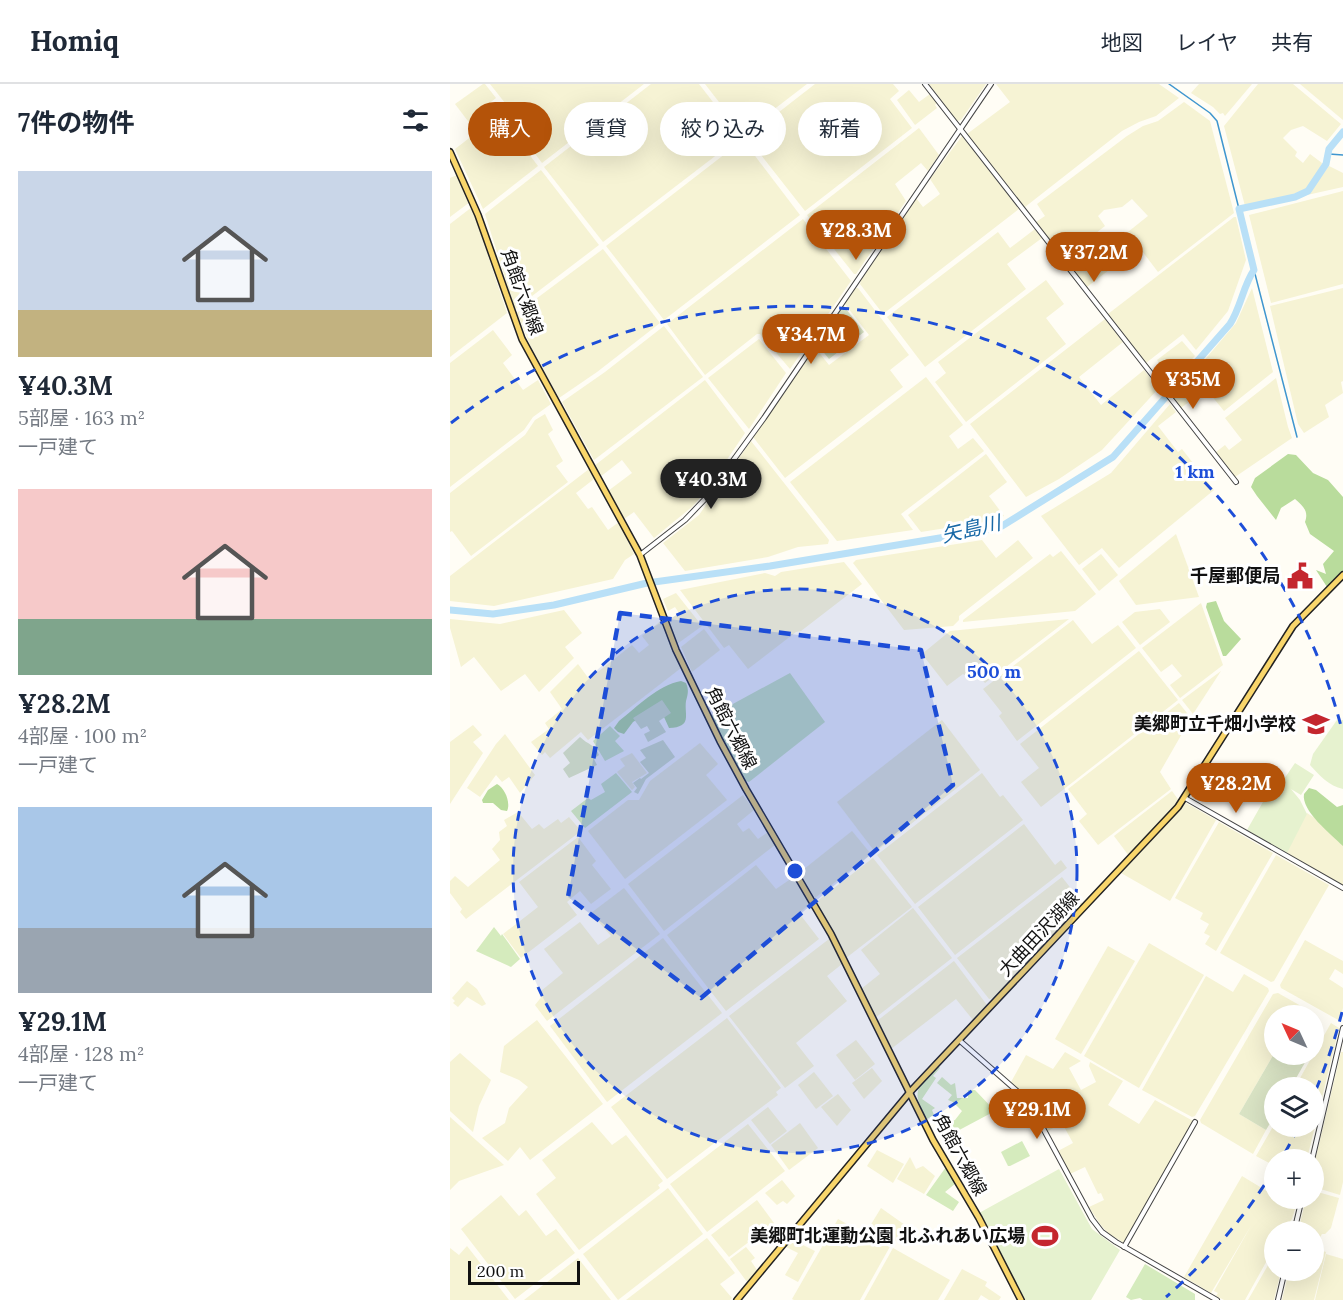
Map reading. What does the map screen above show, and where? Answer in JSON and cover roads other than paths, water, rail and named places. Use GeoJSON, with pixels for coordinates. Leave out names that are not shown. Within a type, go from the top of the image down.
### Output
{"type":"FeatureCollection","features":[{"type":"Feature","properties":{"kind":"main road","name":"角館六郷線"},"geometry":{"type":"LineString","coordinates":[[450,152],[478,215],[522,339],[640,555],[676,650],[720,741],[831,934],[933,1140],[979,1218],[1021,1300]]}},
{"type":"Feature","properties":{"kind":"main road","name":"大曲田沢湖線"},"geometry":{"type":"LineString","coordinates":[[736,1300],[910,1092],[1185,798],[1293,626],[1343,575]]}},
{"type":"Feature","properties":{"kind":"street"},"geometry":{"type":"LineString","coordinates":[[925,84],[1236,482]]}},
{"type":"Feature","properties":{"kind":"street"},"geometry":{"type":"LineString","coordinates":[[640,555],[705,500],[764,418],[991,84]]}},
{"type":"Feature","properties":{"kind":"street"},"geometry":{"type":"LineString","coordinates":[[1185,798],[1343,888]]}},
{"type":"Feature","properties":{"kind":"street"},"geometry":{"type":"LineString","coordinates":[[1315,1149],[1343,1028]]}},
{"type":"Feature","properties":{"kind":"street"},"geometry":{"type":"LineString","coordinates":[[959,1040],[1031,1106],[1092,1219],[1102,1232],[1217,1300]]}},
{"type":"Feature","properties":{"kind":"street"},"geometry":{"type":"LineString","coordinates":[[1124,1247],[1195,1122]]}},
{"type":"Feature","properties":{"kind":"street"},"geometry":{"type":"LineString","coordinates":[[1278,1300],[1282,1281]]}},
{"type":"Feature","properties":{"kind":"waterway"},"geometry":{"type":"LineString","coordinates":[[1169,84],[1210,113],[1217,121],[1239,209]]}},
{"type":"Feature","properties":{"kind":"waterway","name":"矢島川"},"geometry":{"type":"LineString","coordinates":[[450,610],[493,614],[554,605],[647,583],[770,566],[1002,526],[1113,457],[1230,324],[1254,270],[1239,209],[1295,197],[1308,191],[1326,164],[1329,149],[1343,132]]}},
{"type":"Feature","properties":{"kind":"waterway"},"geometry":{"type":"LineString","coordinates":[[1329,154],[1343,155]]}},
{"type":"Feature","properties":{"kind":"waterway"},"geometry":{"type":"LineString","coordinates":[[1254,270],[1297,437]]}},
{"type":"Feature","properties":{"kind":"place","name":"千屋郵便局"},"geometry":{"type":"Point","coordinates":[1300,576]}},
{"type":"Feature","properties":{"kind":"place","name":"美郷町立千畑小学校"},"geometry":{"type":"Point","coordinates":[1316,724]}},
{"type":"Feature","properties":{"kind":"place","name":"美郷町北運動公園 北ふれあい広場"},"geometry":{"type":"Point","coordinates":[1045,1236]}}]}
